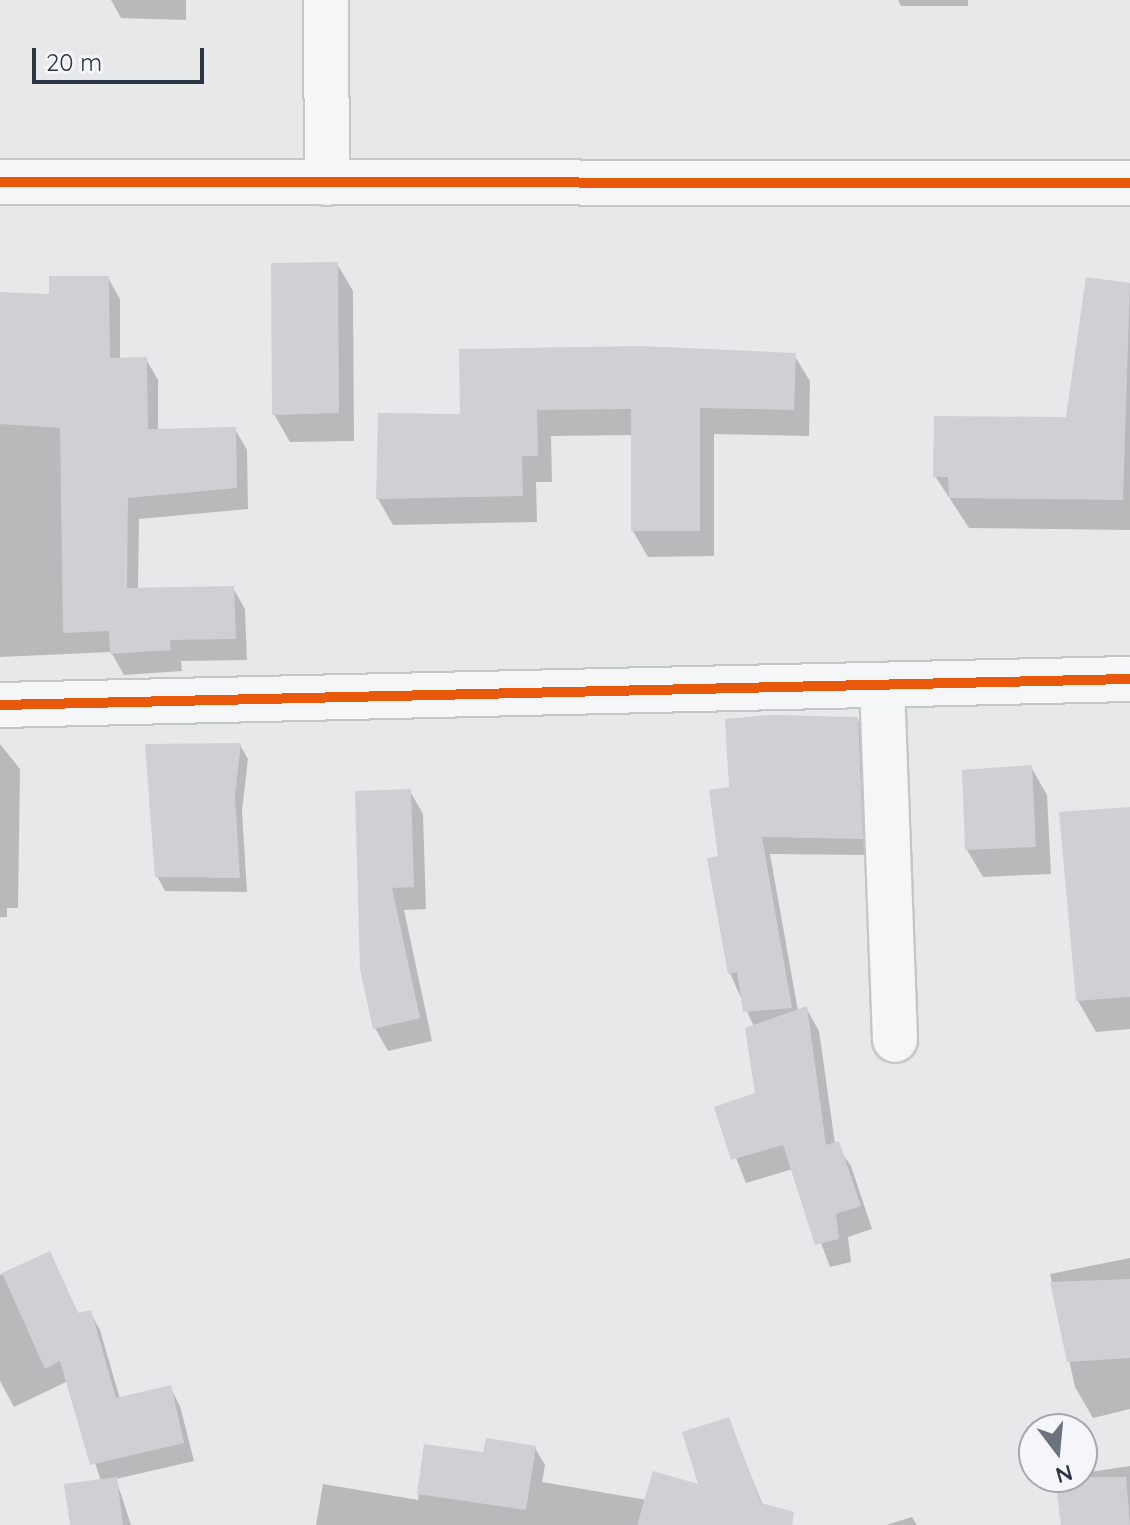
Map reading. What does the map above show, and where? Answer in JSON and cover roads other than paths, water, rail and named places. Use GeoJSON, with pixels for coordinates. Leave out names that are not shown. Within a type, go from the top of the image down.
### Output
{"type":"FeatureCollection","features":[{"type":"Feature","properties":{"kind":"street"},"geometry":{"type":"LineString","coordinates":[[326,0],[327,183]]}},
{"type":"Feature","properties":{"kind":"street"},"geometry":{"type":"LineString","coordinates":[[0,182],[1130,183]]}},
{"type":"Feature","properties":{"kind":"street"},"geometry":{"type":"LineString","coordinates":[[0,705],[1130,679]]}},
{"type":"Feature","properties":{"kind":"street"},"geometry":{"type":"LineString","coordinates":[[882,685],[895,1040]]}}]}
